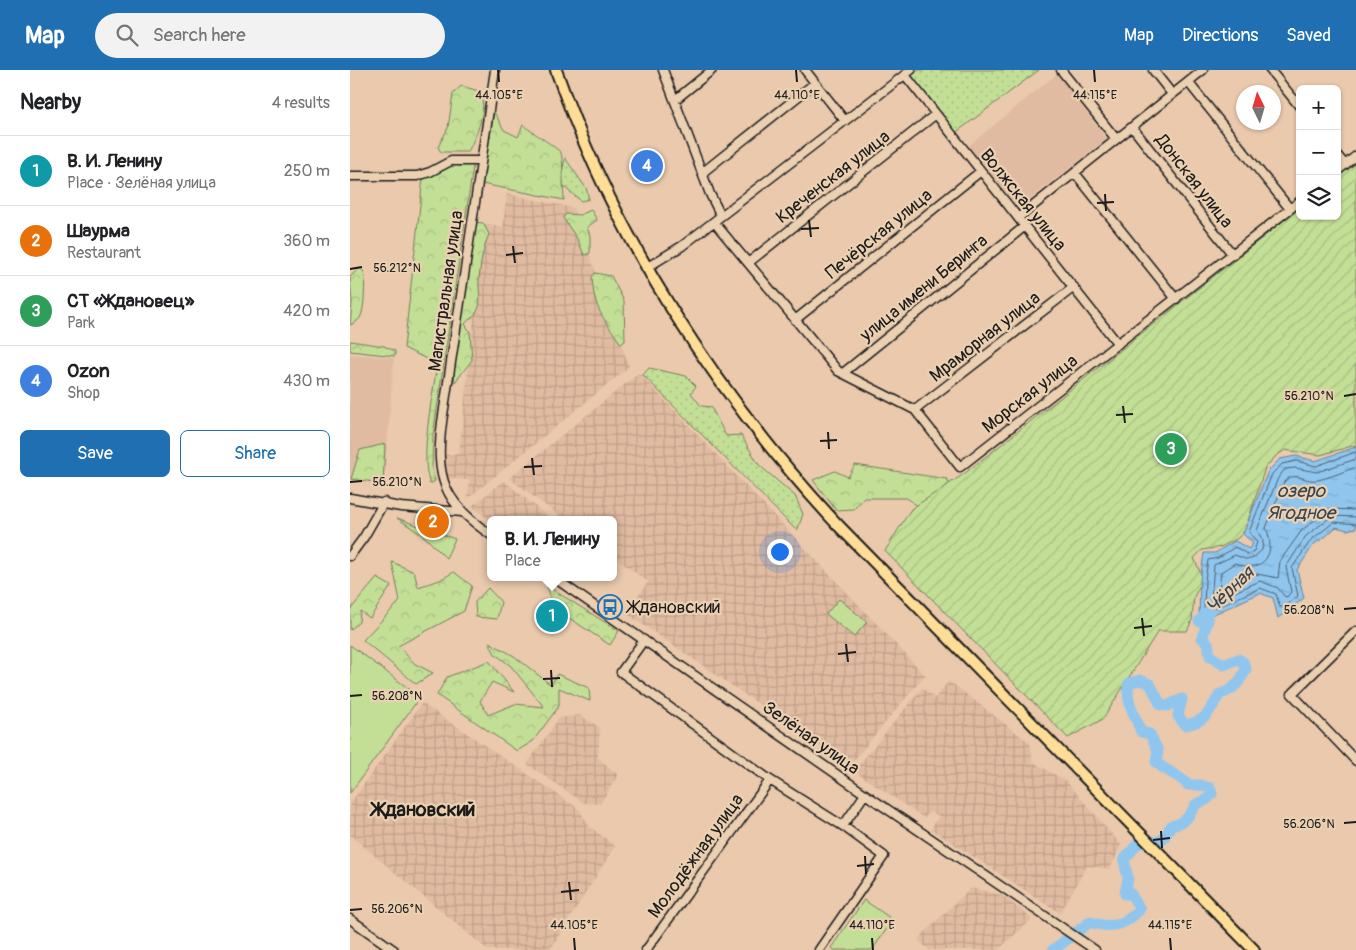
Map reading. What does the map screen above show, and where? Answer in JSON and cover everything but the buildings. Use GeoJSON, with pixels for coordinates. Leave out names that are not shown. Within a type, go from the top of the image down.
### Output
{"type":"FeatureCollection","features":[{"type":"Feature","properties":{"kind":"main road"},"geometry":{"type":"LineString","coordinates":[[556,70],[587,146],[646,268],[734,402],[800,484],[1254,950]]}},
{"type":"Feature","properties":{"kind":"street","name":"Магистральная улица"},"geometry":{"type":"LineString","coordinates":[[462,512],[447,492],[442,478],[439,456],[480,161],[495,70]]}},
{"type":"Feature","properties":{"kind":"street"},"geometry":{"type":"LineString","coordinates":[[663,70],[702,173],[722,216]]}},
{"type":"Feature","properties":{"kind":"street"},"geometry":{"type":"LineString","coordinates":[[675,100],[712,70]]}},
{"type":"Feature","properties":{"kind":"street"},"geometry":{"type":"LineString","coordinates":[[804,70],[844,121]]}},
{"type":"Feature","properties":{"kind":"street"},"geometry":{"type":"LineString","coordinates":[[1061,70],[1116,139]]}},
{"type":"Feature","properties":{"kind":"street"},"geometry":{"type":"LineString","coordinates":[[1153,70],[1172,94]]}},
{"type":"Feature","properties":{"kind":"street"},"geometry":{"type":"LineString","coordinates":[[1018,218],[1203,70]]}},
{"type":"Feature","properties":{"kind":"street"},"geometry":{"type":"LineString","coordinates":[[1270,70],[1296,102]]}},
{"type":"Feature","properties":{"kind":"street"},"geometry":{"type":"LineString","coordinates":[[646,268],[682,246],[722,216],[904,73]]}},
{"type":"Feature","properties":{"kind":"street","name":"Волжская улица"},"geometry":{"type":"LineString","coordinates":[[904,73],[1118,344]]}},
{"type":"Feature","properties":{"kind":"street"},"geometry":{"type":"LineString","coordinates":[[1188,82],[1290,209]]}},
{"type":"Feature","properties":{"kind":"street"},"geometry":{"type":"LineString","coordinates":[[702,173],[815,83]]}},
{"type":"Feature","properties":{"kind":"street","name":"Креченская улица"},"geometry":{"type":"LineString","coordinates":[[748,263],[936,114]]}},
{"type":"Feature","properties":{"kind":"street","name":"Донская улица"},"geometry":{"type":"LineString","coordinates":[[1132,127],[1233,255]]}},
{"type":"Feature","properties":{"kind":"street"},"geometry":{"type":"LineString","coordinates":[[1341,168],[1356,156]]}},
{"type":"Feature","properties":{"kind":"street"},"geometry":{"type":"LineString","coordinates":[[1341,160],[1345,165]]}},
{"type":"Feature","properties":{"kind":"street"},"geometry":{"type":"LineString","coordinates":[[350,176],[417,176],[430,172],[450,161],[480,161]]}},
{"type":"Feature","properties":{"kind":"street","name":"Печёрская улица"},"geometry":{"type":"LineString","coordinates":[[795,320],[981,171]]}},
{"type":"Feature","properties":{"kind":"street"},"geometry":{"type":"LineString","coordinates":[[1074,173],[1176,299]]}},
{"type":"Feature","properties":{"kind":"street","name":"Морская улица"},"geometry":{"type":"LineString","coordinates":[[915,410],[960,467],[1296,204]]}},
{"type":"Feature","properties":{"kind":"street"},"geometry":{"type":"LineString","coordinates":[[714,222],[838,371],[915,410]]}},
{"type":"Feature","properties":{"kind":"street","name":"улица имени Беринга"},"geometry":{"type":"LineString","coordinates":[[843,373],[1025,226]]}},
{"type":"Feature","properties":{"kind":"street","name":"Мраморная улица"},"geometry":{"type":"LineString","coordinates":[[915,410],[1074,287]]}},
{"type":"Feature","properties":{"kind":"street"},"geometry":{"type":"LineString","coordinates":[[350,498],[384,502],[401,507],[462,512],[487,531]]}},
{"type":"Feature","properties":{"kind":"street"},"geometry":{"type":"LineString","coordinates":[[350,556],[364,538],[384,502]]}},
{"type":"Feature","properties":{"kind":"street","name":"Зелёная улица"},"geometry":{"type":"LineString","coordinates":[[559,581],[1095,950]]}},
{"type":"Feature","properties":{"kind":"street"},"geometry":{"type":"LineString","coordinates":[[1356,631],[1292,694],[1356,761]]}},
{"type":"Feature","properties":{"kind":"street"},"geometry":{"type":"LineString","coordinates":[[644,640],[621,672],[770,780],[843,826],[884,856],[819,950]]}},
{"type":"Feature","properties":{"kind":"street","name":"Молодёжная улица"},"geometry":{"type":"LineString","coordinates":[[646,950],[770,780]]}},
{"type":"Feature","properties":{"kind":"street"},"geometry":{"type":"LineString","coordinates":[[843,826],[866,794]]}},
{"type":"Feature","properties":{"kind":"street"},"geometry":{"type":"LineString","coordinates":[[350,919],[394,950]]}},
{"type":"Feature","properties":{"kind":"shaded area"},"geometry":{"type":"Polygon","coordinates":[[[1057,74],[1107,139],[1016,210],[967,147],[1057,74]]]}},
{"type":"Feature","properties":{"kind":"shaded area"},"geometry":{"type":"Polygon","coordinates":[[[507,194],[573,208],[629,367],[467,499],[470,480],[445,478],[444,455],[459,454],[484,225],[503,227],[507,194]]]}},
{"type":"Feature","properties":{"kind":"shaded area"},"geometry":{"type":"Polygon","coordinates":[[[350,354],[394,358],[384,484],[350,480],[350,354]]]}},
{"type":"Feature","properties":{"kind":"shaded area"},"geometry":{"type":"Polygon","coordinates":[[[639,373],[925,675],[849,766],[626,613],[648,582],[617,559],[617,516],[560,516],[509,478],[639,373]]]}},
{"type":"Feature","properties":{"kind":"shaded area"},"geometry":{"type":"Polygon","coordinates":[[[504,481],[547,516],[487,516],[487,518],[472,506],[504,481]]]}},
{"type":"Feature","properties":{"kind":"shaded area"},"geometry":{"type":"Polygon","coordinates":[[[949,681],[1030,743],[1033,762],[1066,781],[1121,845],[1110,869],[1087,866],[1060,913],[931,829],[939,816],[930,812],[924,818],[854,771],[922,688],[935,698],[949,681]]]}},
{"type":"Feature","properties":{"kind":"shaded area"},"geometry":{"type":"Polygon","coordinates":[[[422,703],[579,809],[589,826],[615,846],[550,950],[488,950],[350,835],[350,800],[352,801],[422,703]]]}},
{"type":"Feature","properties":{"kind":"shaded area"},"geometry":{"type":"Polygon","coordinates":[[[580,715],[600,728],[598,758],[618,775],[600,804],[584,803],[527,764],[559,718],[580,715]]]}},
{"type":"Feature","properties":{"kind":"shaded area"},"geometry":{"type":"Polygon","coordinates":[[[971,888],[1002,895],[1032,919],[998,950],[929,950],[918,939],[971,888]]]}},
{"type":"Feature","properties":{"kind":"green space"},"geometry":{"type":"Polygon","coordinates":[[[919,70],[1039,70],[954,134],[911,76],[919,70]]]}},
{"type":"Feature","properties":{"kind":"green space"},"geometry":{"type":"Polygon","coordinates":[[[461,86],[479,91],[483,106],[480,122],[468,152],[441,152],[438,147],[448,128],[453,94],[461,86]]]}},
{"type":"Feature","properties":{"kind":"green space"},"geometry":{"type":"Polygon","coordinates":[[[494,112],[504,130],[518,137],[523,125],[561,153],[564,200],[482,184],[494,112]]]}},
{"type":"Feature","properties":{"kind":"green space"},"geometry":{"type":"Polygon","coordinates":[[[565,158],[586,188],[589,199],[581,201],[563,186],[562,173],[565,158]]]}},
{"type":"Feature","properties":{"kind":"green space"},"geometry":{"type":"Polygon","coordinates":[[[470,162],[473,167],[433,435],[432,470],[435,481],[430,484],[427,472],[426,442],[437,364],[404,348],[423,178],[450,163],[470,162]]]}},
{"type":"Feature","properties":{"kind":"green space"},"geometry":{"type":"Polygon","coordinates":[[[1356,163],[1356,445],[1320,455],[1285,450],[1276,456],[1265,468],[1245,530],[1238,538],[1221,547],[1202,550],[1194,558],[1203,579],[1194,597],[1192,620],[1187,631],[1158,631],[1103,719],[1068,738],[885,551],[911,509],[964,474],[1296,211],[1296,220],[1341,220],[1341,175],[1356,163]]]}},
{"type":"Feature","properties":{"kind":"green space"},"geometry":{"type":"Polygon","coordinates":[[[591,210],[597,220],[587,227],[590,236],[590,253],[584,255],[578,240],[563,218],[566,214],[580,215],[591,210]]]}},
{"type":"Feature","properties":{"kind":"green space"},"geometry":{"type":"Polygon","coordinates":[[[474,222],[483,223],[489,234],[483,251],[480,269],[479,306],[475,314],[465,324],[470,332],[472,360],[455,382],[453,363],[474,222]]]}},
{"type":"Feature","properties":{"kind":"green space"},"geometry":{"type":"Polygon","coordinates":[[[360,268],[364,272],[363,309],[359,319],[350,325],[352,304],[350,277],[360,268]]]}},
{"type":"Feature","properties":{"kind":"green space"},"geometry":{"type":"Polygon","coordinates":[[[595,273],[611,276],[624,301],[625,341],[621,344],[604,320],[597,306],[592,277],[595,273]]]}},
{"type":"Feature","properties":{"kind":"green space"},"geometry":{"type":"Polygon","coordinates":[[[350,341],[384,346],[395,351],[395,356],[350,351],[350,341]]]}},
{"type":"Feature","properties":{"kind":"green space"},"geometry":{"type":"Polygon","coordinates":[[[649,368],[686,376],[696,386],[691,393],[701,406],[711,407],[726,436],[741,435],[759,465],[795,496],[803,514],[797,531],[643,375],[649,368]]]}},
{"type":"Feature","properties":{"kind":"green space"},"geometry":{"type":"Polygon","coordinates":[[[385,444],[383,483],[351,479],[360,450],[385,444]]]}},
{"type":"Feature","properties":{"kind":"green space"},"geometry":{"type":"Polygon","coordinates":[[[855,465],[947,479],[950,486],[923,510],[907,498],[864,498],[854,509],[836,510],[813,480],[835,471],[848,477],[855,465]]]}},
{"type":"Feature","properties":{"kind":"green space"},"geometry":{"type":"Polygon","coordinates":[[[397,518],[455,539],[446,558],[425,537],[397,518]]]}},
{"type":"Feature","properties":{"kind":"green space"},"geometry":{"type":"Polygon","coordinates":[[[392,562],[414,572],[418,587],[440,580],[454,572],[472,586],[464,611],[398,646],[415,664],[433,673],[416,684],[363,640],[400,601],[392,562]]]}},
{"type":"Feature","properties":{"kind":"green space"},"geometry":{"type":"Polygon","coordinates":[[[377,578],[391,586],[370,618],[360,611],[359,622],[350,630],[350,610],[377,578]]]}},
{"type":"Feature","properties":{"kind":"green space"},"geometry":{"type":"Polygon","coordinates":[[[547,586],[619,631],[610,645],[554,608],[547,586]]]}},
{"type":"Feature","properties":{"kind":"green space"},"geometry":{"type":"Polygon","coordinates":[[[488,588],[501,602],[497,619],[476,617],[475,602],[488,588]]]}},
{"type":"Feature","properties":{"kind":"green space"},"geometry":{"type":"Polygon","coordinates":[[[839,599],[867,622],[854,637],[826,614],[839,599]]]}},
{"type":"Feature","properties":{"kind":"green space"},"geometry":{"type":"Polygon","coordinates":[[[489,642],[514,656],[551,685],[557,674],[589,688],[590,701],[559,688],[559,706],[533,741],[517,751],[437,695],[447,677],[489,661],[514,692],[492,682],[480,701],[488,715],[515,704],[544,707],[511,666],[495,654],[489,642]]]}},
{"type":"Feature","properties":{"kind":"green space"},"geometry":{"type":"Polygon","coordinates":[[[350,645],[420,697],[350,793],[350,645]]]}},
{"type":"Feature","properties":{"kind":"green space"},"geometry":{"type":"Polygon","coordinates":[[[864,900],[893,920],[872,950],[834,950],[831,948],[864,900]]]}},
{"type":"Feature","properties":{"kind":"water","name":"озеро Ягодное"},"geometry":{"type":"Polygon","coordinates":[[[1356,447],[1356,528],[1347,530],[1336,527],[1314,544],[1297,570],[1304,598],[1278,618],[1273,598],[1260,593],[1199,621],[1200,580],[1204,553],[1215,553],[1235,541],[1249,549],[1253,543],[1243,534],[1268,471],[1280,459],[1296,456],[1315,461],[1356,447]]]}},
{"type":"Feature","properties":{"kind":"waterway","name":"Чёрная"},"geometry":{"type":"LineString","coordinates":[[1053,950],[1090,922],[1111,925],[1123,922],[1134,915],[1140,909],[1131,894],[1125,894],[1128,878],[1124,860],[1138,843],[1155,842],[1165,837],[1171,826],[1183,821],[1189,816],[1196,804],[1206,800],[1212,794],[1210,788],[1200,785],[1188,785],[1156,762],[1158,751],[1150,734],[1141,732],[1128,696],[1129,683],[1140,680],[1150,684],[1161,705],[1167,706],[1182,699],[1178,716],[1185,725],[1198,721],[1207,715],[1220,694],[1229,691],[1236,685],[1246,669],[1243,662],[1238,659],[1224,665],[1210,656],[1208,643],[1202,638],[1208,620],[1199,621],[1210,610]]}},
{"type":"Feature","properties":{"kind":"place","name":"Ozon"},"geometry":{"type":"Point","coordinates":[647,166]}},
{"type":"Feature","properties":{"kind":"place","name":"СТ «Ждановец»"},"geometry":{"type":"Point","coordinates":[1171,449]}},
{"type":"Feature","properties":{"kind":"place","name":"Шаурма"},"geometry":{"type":"Point","coordinates":[433,522]}},
{"type":"Feature","properties":{"kind":"place","name":"Ждановский"},"geometry":{"type":"Point","coordinates":[610,607]}},
{"type":"Feature","properties":{"kind":"place","name":"В. И. Ленину"},"geometry":{"type":"Point","coordinates":[552,616]}},
{"type":"Feature","properties":{"kind":"district","name":"Ждановский"},"geometry":{"type":"Point","coordinates":[424,809]}}]}
